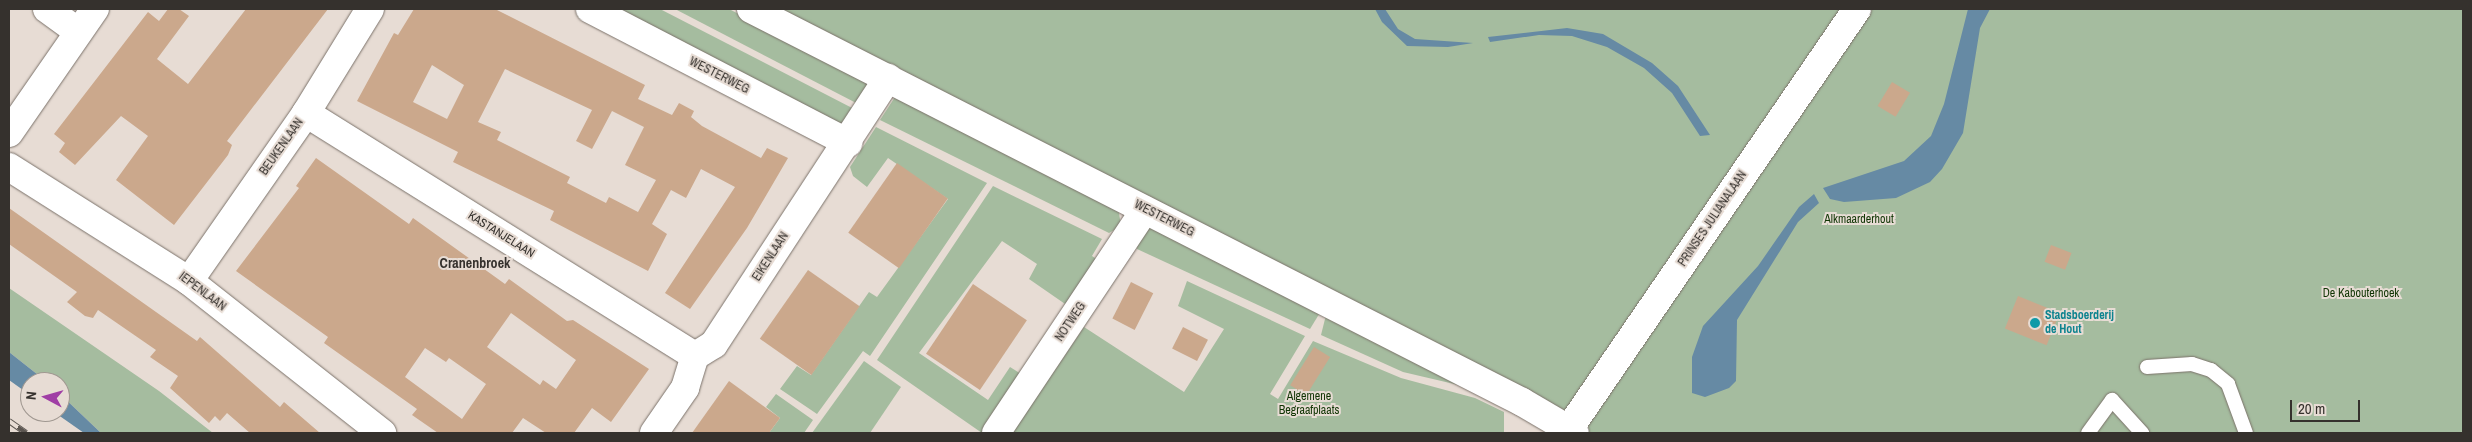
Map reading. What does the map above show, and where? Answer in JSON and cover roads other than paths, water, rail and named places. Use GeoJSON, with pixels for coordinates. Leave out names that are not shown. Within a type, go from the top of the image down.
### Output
{"type":"FeatureCollection","features":[{"type":"Feature","properties":{"kind":"street"},"geometry":{"type":"LineString","coordinates":[[48,9],[77,31]]}},
{"type":"Feature","properties":{"kind":"street"},"geometry":{"type":"LineString","coordinates":[[9,133],[77,31],[95,9]]}},
{"type":"Feature","properties":{"kind":"street","name":"BEUKENLAAN"},"geometry":{"type":"LineString","coordinates":[[189,281],[306,113],[370,9]]}},
{"type":"Feature","properties":{"kind":"street","name":"WESTERWEG"},"geometry":{"type":"LineString","coordinates":[[590,9],[848,143]]}},
{"type":"Feature","properties":{"kind":"street","name":"WESTERWEG"},"geometry":{"type":"LineString","coordinates":[[751,9],[1572,431]]}},
{"type":"Feature","properties":{"kind":"street","name":"PRINSES JULIANALAAN"},"geometry":{"type":"LineString","coordinates":[[1572,431],[1857,9]]}},
{"type":"Feature","properties":{"kind":"street","name":"EIKENLAAN"},"geometry":{"type":"LineString","coordinates":[[696,356],[714,344],[848,143],[888,78]]}},
{"type":"Feature","properties":{"kind":"street","name":"KASTANJELAAN"},"geometry":{"type":"LineString","coordinates":[[306,113],[696,356]]}},
{"type":"Feature","properties":{"kind":"street","name":"IEPENLAAN"},"geometry":{"type":"LineString","coordinates":[[9,167],[189,281],[382,433]]}},
{"type":"Feature","properties":{"kind":"street","name":"NOTWEG"},"geometry":{"type":"LineString","coordinates":[[996,433],[1145,210]]}},
{"type":"Feature","properties":{"kind":"street"},"geometry":{"type":"LineString","coordinates":[[654,433],[685,388],[696,356]]}},
{"type":"Feature","properties":{"kind":"lane"},"geometry":{"type":"LineString","coordinates":[[2147,367],[2192,364],[2211,370],[2228,384],[2246,433]]}},
{"type":"Feature","properties":{"kind":"lane"},"geometry":{"type":"LineString","coordinates":[[2088,433],[2112,400],[2142,433]]}},
{"type":"Feature","properties":{"kind":"water"},"geometry":{"type":"Polygon","coordinates":[[[1375,9],[1385,9],[1398,29],[1415,39],[1473,43],[1448,47],[1407,46],[1382,22],[1375,9]]]}},
{"type":"Feature","properties":{"kind":"water"},"geometry":{"type":"Polygon","coordinates":[[[1968,9],[1990,9],[1980,28],[1963,133],[1942,169],[1930,182],[1896,198],[1844,202],[1830,199],[1823,188],[1904,161],[1931,136],[1944,104],[1968,9]]]}},
{"type":"Feature","properties":{"kind":"water"},"geometry":{"type":"Polygon","coordinates":[[[1567,28],[1603,34],[1652,63],[1678,86],[1710,135],[1700,136],[1672,93],[1644,68],[1607,47],[1572,36],[1539,35],[1490,42],[1488,37],[1567,28]]]}},
{"type":"Feature","properties":{"kind":"water"},"geometry":{"type":"Polygon","coordinates":[[[1814,194],[1819,203],[1798,222],[1737,320],[1736,381],[1729,388],[1705,397],[1692,393],[1692,357],[1703,326],[1758,266],[1799,207],[1814,194]]]}},
{"type":"Feature","properties":{"kind":"water"},"geometry":{"type":"Polygon","coordinates":[[[9,352],[34,372],[20,372],[20,388],[9,380],[9,352]]]}},
{"type":"Feature","properties":{"kind":"water"},"geometry":{"type":"Polygon","coordinates":[[[70,404],[101,433],[84,433],[68,422],[70,422],[70,404]]]}},
{"type":"Feature","properties":{"kind":"railway"},"geometry":{"type":"LineString","coordinates":[[9,421],[26,433]]}},
{"type":"Feature","properties":{"kind":"place","name":"Stadsboerderij de Hout"},"geometry":{"type":"Point","coordinates":[2035,323]}},
{"type":"Feature","properties":{"kind":"district","name":"Cranenbroek"},"geometry":{"type":"Point","coordinates":[475,263]}},
{"type":"Feature","properties":{"kind":"park label","name":"Alkmaarderhout"},"geometry":{"type":"Point","coordinates":[1859,220]}},
{"type":"Feature","properties":{"kind":"park label","name":"De Kabouterhoek"},"geometry":{"type":"Point","coordinates":[2361,294]}},
{"type":"Feature","properties":{"kind":"park label","name":"Algemene Begraafplaats"},"geometry":{"type":"Point","coordinates":[1309,404]}}]}
